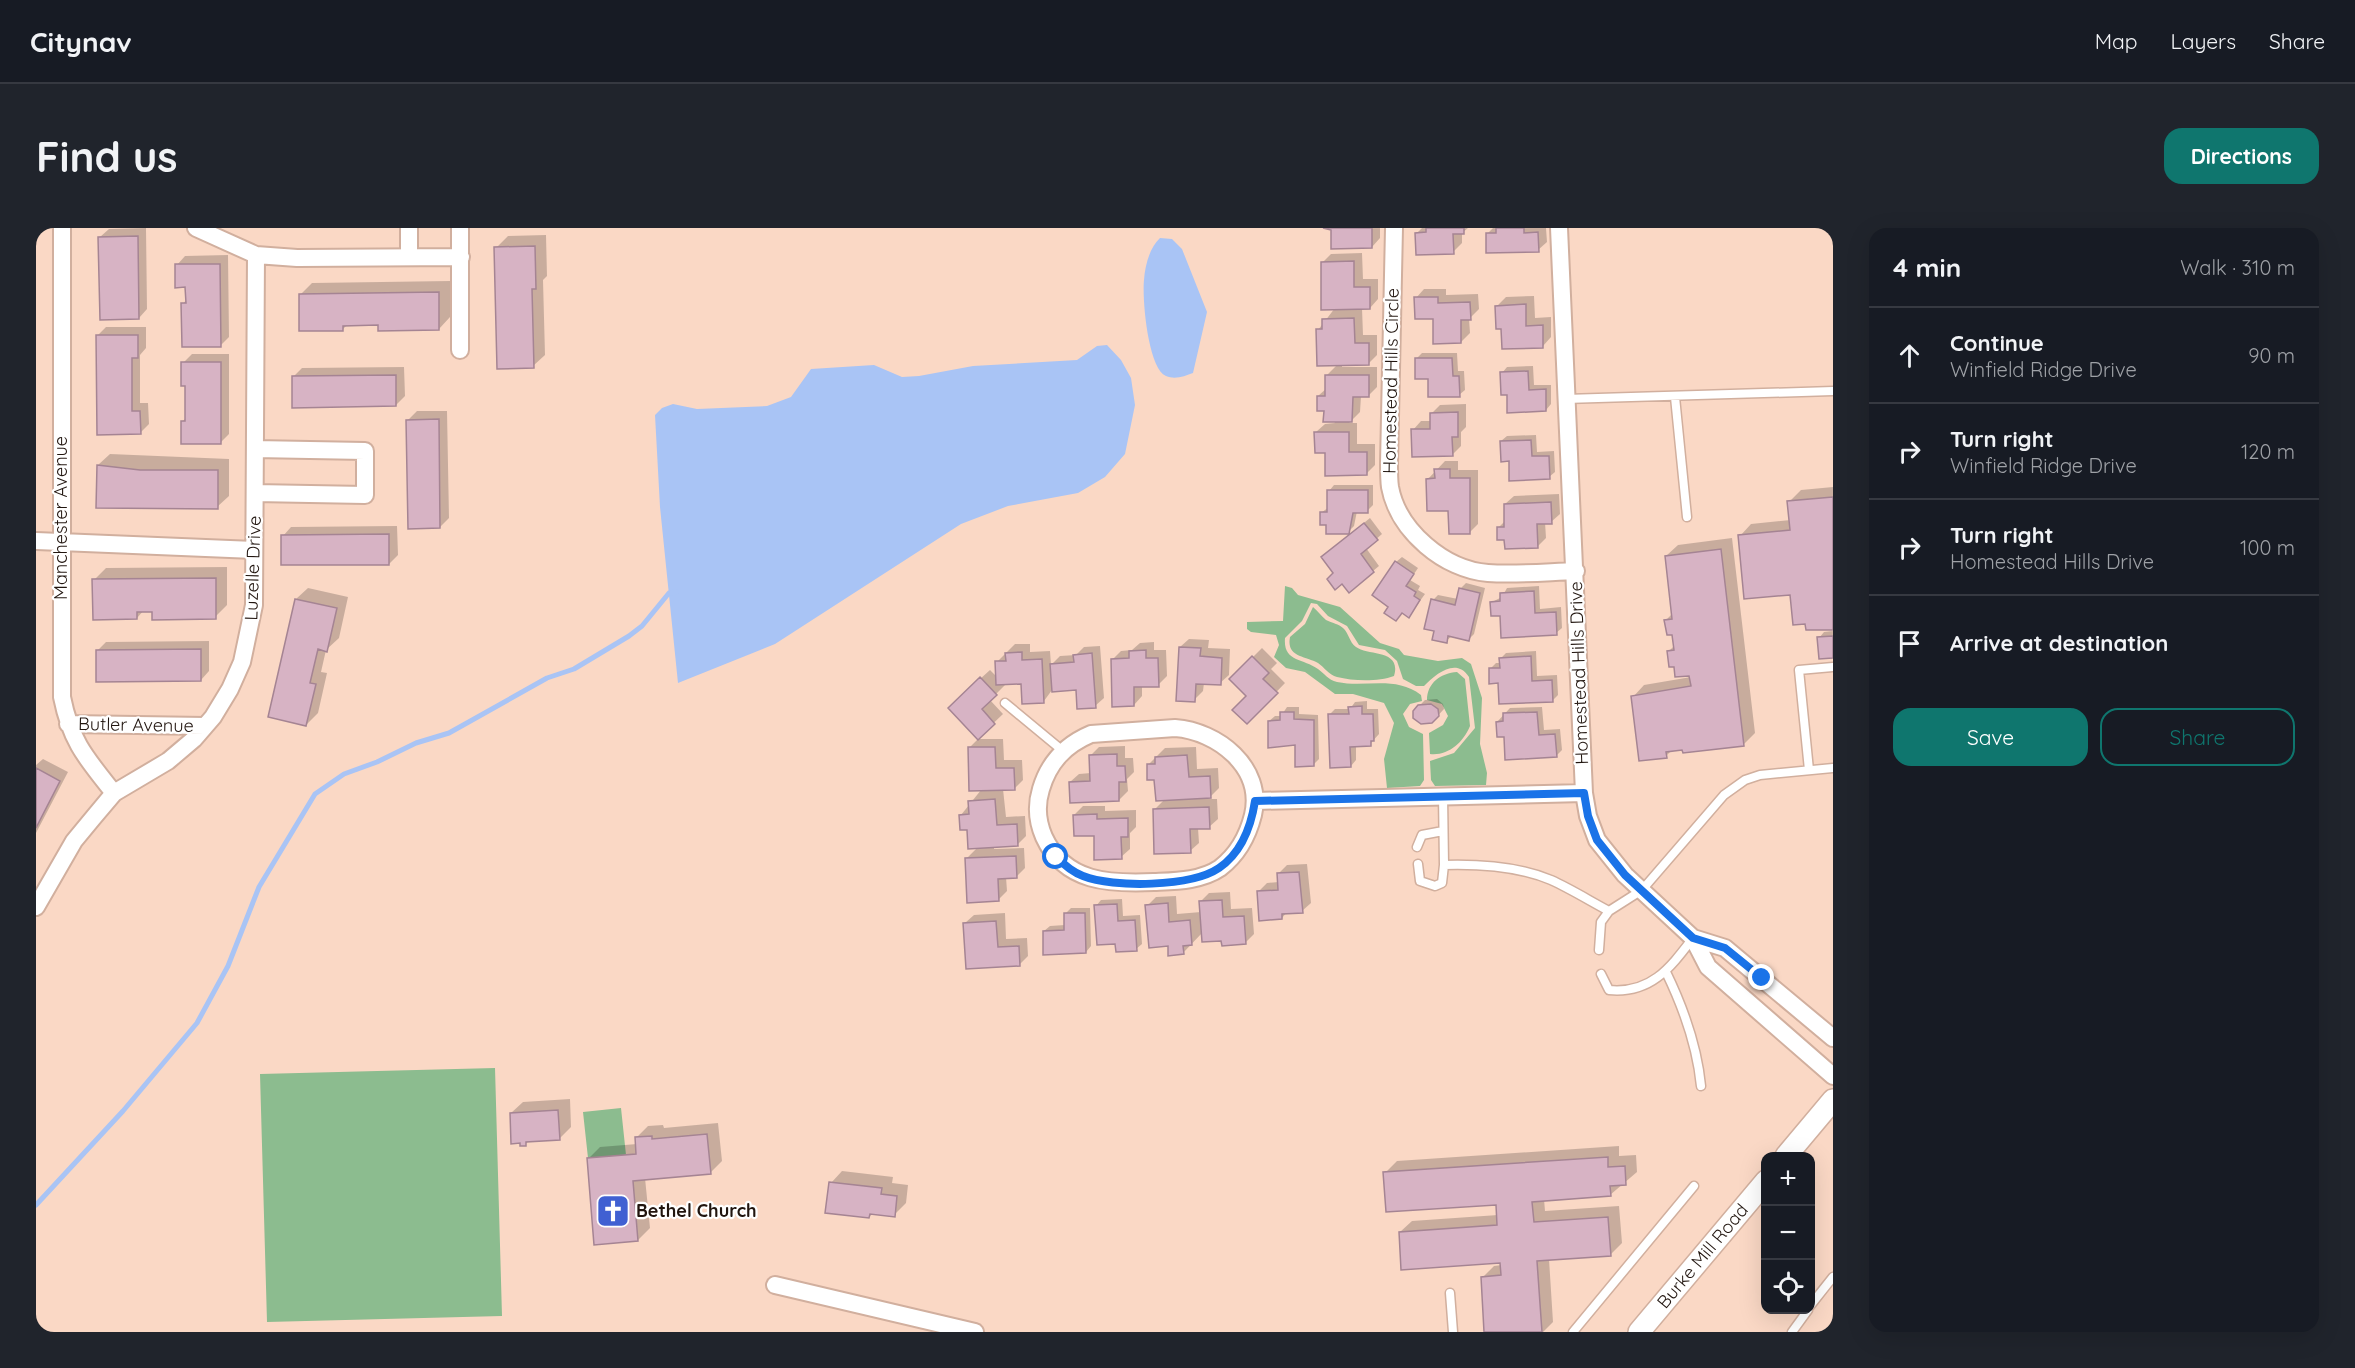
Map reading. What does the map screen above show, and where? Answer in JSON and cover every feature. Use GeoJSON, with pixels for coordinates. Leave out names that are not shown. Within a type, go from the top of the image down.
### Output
{"type":"FeatureCollection","features":[{"type":"Feature","properties":{"kind":"street","name":"Manchester Avenue"},"geometry":{"type":"LineString","coordinates":[[62,228],[60,676],[68,724],[79,750],[114,794]]}},
{"type":"Feature","properties":{"kind":"street"},"geometry":{"type":"LineString","coordinates":[[196,228],[256,255],[297,258],[460,257]]}},
{"type":"Feature","properties":{"kind":"street"},"geometry":{"type":"LineString","coordinates":[[409,228],[409,257]]}},
{"type":"Feature","properties":{"kind":"street"},"geometry":{"type":"LineString","coordinates":[[460,228],[460,350]]}},
{"type":"Feature","properties":{"kind":"street","name":"Homestead Hills Circle"},"geometry":{"type":"LineString","coordinates":[[1394,228],[1389,464],[1390,488],[1397,508],[1425,546],[1463,567],[1487,573],[1576,571]]}},
{"type":"Feature","properties":{"kind":"street","name":"Homestead Hills Drive"},"geometry":{"type":"LineString","coordinates":[[1559,228],[1565,399],[1576,571],[1584,793],[1588,816],[1597,840],[1610,859],[1693,938],[1725,948],[1833,1038]]}},
{"type":"Feature","properties":{"kind":"street","name":"Luzelle Drive"},"geometry":{"type":"LineString","coordinates":[[36,908],[74,841],[114,794],[168,760],[205,726],[230,689],[249,638],[254,605],[256,255]]}},
{"type":"Feature","properties":{"kind":"street"},"geometry":{"type":"LineString","coordinates":[[255,449],[365,451],[365,495],[255,493]]}},
{"type":"Feature","properties":{"kind":"street"},"geometry":{"type":"LineString","coordinates":[[36,541],[254,550]]}},
{"type":"Feature","properties":{"kind":"street","name":"Butler Avenue"},"geometry":{"type":"LineString","coordinates":[[68,724],[205,726]]}},
{"type":"Feature","properties":{"kind":"street"},"geometry":{"type":"LineString","coordinates":[[1189,729],[1218,740],[1232,751],[1249,779],[1255,801],[1253,814],[1242,843],[1232,857],[1212,872],[1196,878],[1164,882],[1123,883],[1095,880],[1077,873],[1056,857],[1041,830],[1037,814],[1038,797],[1046,772],[1063,751],[1079,739],[1104,732],[1189,729]]}},
{"type":"Feature","properties":{"kind":"street"},"geometry":{"type":"LineString","coordinates":[[1255,801],[1584,793]]}},
{"type":"Feature","properties":{"kind":"street"},"geometry":{"type":"LineString","coordinates":[[1693,938],[1708,967],[1833,1076]]}},
{"type":"Feature","properties":{"kind":"street"},"geometry":{"type":"LineString","coordinates":[[1789,1152],[1833,1100]]}},
{"type":"Feature","properties":{"kind":"street","name":"Burke Mill Road"},"geometry":{"type":"LineString","coordinates":[[1639,1332],[1761,1187]]}},
{"type":"Feature","properties":{"kind":"street"},"geometry":{"type":"LineString","coordinates":[[774,1285],[975,1332]]}},
{"type":"Feature","properties":{"kind":"lane"},"geometry":{"type":"LineString","coordinates":[[1565,399],[1833,391]]}},
{"type":"Feature","properties":{"kind":"lane"},"geometry":{"type":"LineString","coordinates":[[1675,397],[1687,517]]}},
{"type":"Feature","properties":{"kind":"lane"},"geometry":{"type":"LineString","coordinates":[[1809,770],[1799,670],[1833,667]]}},
{"type":"Feature","properties":{"kind":"lane"},"geometry":{"type":"LineString","coordinates":[[1005,702],[1063,751]]}},
{"type":"Feature","properties":{"kind":"lane"},"geometry":{"type":"LineString","coordinates":[[1599,950],[1601,922],[1609,911],[1642,890],[1724,795],[1745,780],[1760,775],[1833,768]]}},
{"type":"Feature","properties":{"kind":"lane"},"geometry":{"type":"LineString","coordinates":[[1418,864],[1420,881],[1435,886],[1442,883],[1443,795]]}},
{"type":"Feature","properties":{"kind":"lane"},"geometry":{"type":"LineString","coordinates":[[1417,847],[1422,835],[1443,831]]}},
{"type":"Feature","properties":{"kind":"lane"},"geometry":{"type":"LineString","coordinates":[[1444,865],[1488,867],[1534,875],[1549,880],[1609,911]]}},
{"type":"Feature","properties":{"kind":"lane"},"geometry":{"type":"LineString","coordinates":[[1601,974],[1606,988],[1615,991],[1641,988],[1666,972],[1693,938]]}},
{"type":"Feature","properties":{"kind":"lane"},"geometry":{"type":"LineString","coordinates":[[1666,972],[1687,1019],[1699,1064],[1701,1086]]}},
{"type":"Feature","properties":{"kind":"lane"},"geometry":{"type":"LineString","coordinates":[[1573,1332],[1695,1186]]}},
{"type":"Feature","properties":{"kind":"lane"},"geometry":{"type":"LineString","coordinates":[[1815,1300],[1833,1276]]}},
{"type":"Feature","properties":{"kind":"lane"},"geometry":{"type":"LineString","coordinates":[[1450,1293],[1453,1332]]}},
{"type":"Feature","properties":{"kind":"lane"},"geometry":{"type":"LineString","coordinates":[[1792,1332],[1805,1314]]}},
{"type":"Feature","properties":{"kind":"green space"},"geometry":{"type":"Polygon","coordinates":[[[1285,586],[1292,588],[1298,595],[1340,607],[1380,643],[1399,649],[1404,655],[1438,661],[1462,658],[1471,664],[1482,698],[1480,744],[1487,773],[1486,785],[1435,786],[1431,780],[1430,761],[1454,753],[1475,728],[1469,677],[1464,671],[1452,668],[1440,673],[1424,686],[1416,686],[1403,679],[1397,661],[1385,650],[1359,645],[1347,626],[1328,616],[1317,604],[1311,603],[1302,621],[1285,638],[1285,646],[1291,655],[1312,665],[1337,682],[1401,685],[1421,695],[1422,701],[1410,704],[1403,714],[1409,727],[1423,734],[1424,780],[1420,786],[1387,788],[1384,759],[1394,723],[1384,703],[1353,694],[1335,694],[1305,672],[1286,668],[1274,657],[1279,645],[1276,635],[1251,632],[1247,629],[1247,622],[1283,621],[1285,586]]]}},
{"type":"Feature","properties":{"kind":"green space"},"geometry":{"type":"Polygon","coordinates":[[[1313,607],[1326,620],[1343,628],[1356,647],[1389,657],[1395,667],[1394,676],[1366,680],[1337,677],[1318,663],[1294,652],[1291,649],[1290,637],[1305,624],[1313,607]]]}},
{"type":"Feature","properties":{"kind":"green space"},"geometry":{"type":"Polygon","coordinates":[[[1457,672],[1465,679],[1470,726],[1459,743],[1449,751],[1430,754],[1429,733],[1443,725],[1448,716],[1442,704],[1427,700],[1429,689],[1440,677],[1457,672]]]}},
{"type":"Feature","properties":{"kind":"green space"},"geometry":{"type":"Polygon","coordinates":[[[495,1068],[502,1316],[267,1322],[260,1074],[495,1068]]]}},
{"type":"Feature","properties":{"kind":"green space"},"geometry":{"type":"Polygon","coordinates":[[[621,1108],[626,1155],[588,1158],[583,1112],[621,1108]]]}},
{"type":"Feature","properties":{"kind":"water"},"geometry":{"type":"Polygon","coordinates":[[[1160,238],[1172,239],[1182,249],[1207,312],[1193,373],[1176,378],[1166,376],[1160,370],[1151,347],[1145,317],[1146,268],[1151,251],[1160,238]]]}},
{"type":"Feature","properties":{"kind":"water"},"geometry":{"type":"Polygon","coordinates":[[[1107,345],[1121,360],[1131,378],[1135,405],[1125,454],[1105,477],[1078,493],[1008,506],[961,524],[775,644],[678,683],[660,507],[655,415],[662,408],[673,404],[697,409],[767,406],[791,397],[811,369],[874,365],[902,377],[919,376],[973,366],[1077,360],[1097,346],[1107,345]]]}},
{"type":"Feature","properties":{"kind":"building"},"geometry":{"type":"Polygon","coordinates":[[[1323,228],[1372,228],[1372,248],[1331,249],[1331,230],[1323,228]]]}},
{"type":"Feature","properties":{"kind":"building"},"geometry":{"type":"Polygon","coordinates":[[[1426,228],[1464,228],[1464,234],[1453,234],[1454,254],[1416,255],[1415,233],[1426,232],[1426,228]]]}},
{"type":"Feature","properties":{"kind":"building"},"geometry":{"type":"Polygon","coordinates":[[[1496,228],[1524,228],[1524,233],[1538,232],[1539,252],[1486,253],[1486,233],[1496,233],[1496,228]]]}},
{"type":"Feature","properties":{"kind":"building"},"geometry":{"type":"Polygon","coordinates":[[[138,236],[139,319],[100,320],[98,237],[138,236]]]}},
{"type":"Feature","properties":{"kind":"building"},"geometry":{"type":"Polygon","coordinates":[[[535,246],[536,289],[532,289],[534,368],[497,369],[494,247],[535,246]]]}},
{"type":"Feature","properties":{"kind":"building"},"geometry":{"type":"Polygon","coordinates":[[[1354,261],[1354,287],[1370,287],[1370,309],[1321,310],[1321,262],[1354,261]]]}},
{"type":"Feature","properties":{"kind":"building"},"geometry":{"type":"Polygon","coordinates":[[[175,264],[220,264],[221,347],[182,347],[181,303],[186,303],[185,287],[175,288],[175,264]]]}},
{"type":"Feature","properties":{"kind":"building"},"geometry":{"type":"Polygon","coordinates":[[[439,292],[439,330],[378,331],[378,325],[343,326],[343,331],[299,331],[299,294],[439,292]]]}},
{"type":"Feature","properties":{"kind":"building"},"geometry":{"type":"Polygon","coordinates":[[[1414,297],[1438,297],[1438,303],[1470,302],[1471,320],[1461,320],[1461,343],[1433,344],[1433,319],[1415,319],[1414,297]]]}},
{"type":"Feature","properties":{"kind":"building"},"geometry":{"type":"Polygon","coordinates":[[[1526,304],[1526,326],[1543,325],[1543,348],[1502,349],[1501,329],[1496,329],[1495,306],[1526,304]]]}},
{"type":"Feature","properties":{"kind":"building"},"geometry":{"type":"Polygon","coordinates":[[[1354,318],[1355,343],[1369,343],[1369,365],[1317,366],[1316,329],[1322,329],[1322,319],[1354,318]]]}},
{"type":"Feature","properties":{"kind":"building"},"geometry":{"type":"Polygon","coordinates":[[[96,335],[138,335],[138,358],[132,358],[132,411],[140,411],[141,434],[97,435],[96,335]]]}},
{"type":"Feature","properties":{"kind":"building"},"geometry":{"type":"Polygon","coordinates":[[[1415,358],[1452,358],[1453,376],[1459,376],[1460,397],[1428,397],[1428,379],[1415,379],[1415,358]]]}},
{"type":"Feature","properties":{"kind":"building"},"geometry":{"type":"Polygon","coordinates":[[[181,362],[221,362],[221,444],[181,444],[181,421],[185,421],[185,386],[181,386],[181,362]]]}},
{"type":"Feature","properties":{"kind":"building"},"geometry":{"type":"Polygon","coordinates":[[[1528,371],[1529,390],[1546,389],[1546,411],[1507,413],[1507,395],[1501,395],[1500,372],[1528,371]]]}},
{"type":"Feature","properties":{"kind":"building"},"geometry":{"type":"Polygon","coordinates":[[[396,375],[396,406],[292,408],[292,376],[396,375]]]}},
{"type":"Feature","properties":{"kind":"building"},"geometry":{"type":"Polygon","coordinates":[[[1325,375],[1369,375],[1369,397],[1353,397],[1352,422],[1323,422],[1324,411],[1317,411],[1317,396],[1325,396],[1325,375]]]}},
{"type":"Feature","properties":{"kind":"building"},"geometry":{"type":"Polygon","coordinates":[[[1458,412],[1458,437],[1452,437],[1453,456],[1412,457],[1411,429],[1430,429],[1430,413],[1458,412]]]}},
{"type":"Feature","properties":{"kind":"building"},"geometry":{"type":"Polygon","coordinates":[[[439,419],[440,528],[408,529],[406,420],[439,419]]]}},
{"type":"Feature","properties":{"kind":"building"},"geometry":{"type":"Polygon","coordinates":[[[1314,432],[1349,432],[1349,452],[1367,452],[1367,475],[1325,476],[1325,453],[1315,453],[1314,432]]]}},
{"type":"Feature","properties":{"kind":"building"},"geometry":{"type":"Polygon","coordinates":[[[1531,440],[1532,456],[1549,456],[1550,479],[1509,481],[1509,461],[1501,462],[1500,441],[1531,440]]]}},
{"type":"Feature","properties":{"kind":"building"},"geometry":{"type":"Polygon","coordinates":[[[97,465],[140,470],[218,470],[218,509],[96,508],[97,465]]]}},
{"type":"Feature","properties":{"kind":"building"},"geometry":{"type":"Polygon","coordinates":[[[1434,469],[1450,469],[1450,478],[1470,478],[1470,534],[1449,534],[1448,511],[1427,511],[1426,479],[1435,478],[1434,469]]]}},
{"type":"Feature","properties":{"kind":"building"},"geometry":{"type":"Polygon","coordinates":[[[1327,490],[1368,490],[1368,513],[1353,513],[1349,534],[1326,534],[1326,525],[1320,525],[1320,512],[1327,512],[1327,490]]]}},
{"type":"Feature","properties":{"kind":"building"},"geometry":{"type":"Polygon","coordinates":[[[1833,497],[1833,630],[1806,630],[1805,624],[1793,625],[1790,595],[1744,599],[1738,535],[1790,530],[1787,501],[1833,497]]]}},
{"type":"Feature","properties":{"kind":"building"},"geometry":{"type":"Polygon","coordinates":[[[1551,502],[1552,524],[1537,524],[1538,548],[1505,549],[1504,540],[1497,540],[1497,527],[1504,527],[1504,504],[1551,502]]]}},
{"type":"Feature","properties":{"kind":"building"},"geometry":{"type":"Polygon","coordinates":[[[1364,523],[1378,540],[1361,554],[1374,572],[1349,593],[1342,584],[1335,590],[1327,579],[1333,573],[1321,557],[1364,523]]]}},
{"type":"Feature","properties":{"kind":"building"},"geometry":{"type":"Polygon","coordinates":[[[389,534],[389,565],[281,565],[281,535],[389,534]]]}},
{"type":"Feature","properties":{"kind":"building"},"geometry":{"type":"Polygon","coordinates":[[[1721,549],[1744,746],[1683,753],[1682,750],[1666,752],[1667,758],[1639,761],[1631,696],[1691,686],[1689,676],[1675,677],[1674,667],[1669,667],[1667,651],[1674,650],[1672,635],[1667,635],[1664,620],[1672,619],[1665,556],[1721,549]]]}},
{"type":"Feature","properties":{"kind":"building"},"geometry":{"type":"Polygon","coordinates":[[[1395,561],[1414,574],[1406,586],[1416,592],[1414,596],[1420,600],[1409,618],[1402,613],[1396,621],[1384,613],[1388,607],[1372,595],[1395,561]]]}},
{"type":"Feature","properties":{"kind":"building"},"geometry":{"type":"Polygon","coordinates":[[[216,578],[216,619],[152,620],[152,612],[137,612],[137,619],[93,620],[92,579],[216,578]]]}},
{"type":"Feature","properties":{"kind":"building"},"geometry":{"type":"Polygon","coordinates":[[[1459,588],[1480,593],[1469,641],[1448,636],[1447,643],[1432,640],[1434,631],[1424,629],[1431,599],[1455,605],[1459,588]]]}},
{"type":"Feature","properties":{"kind":"building"},"geometry":{"type":"Polygon","coordinates":[[[1534,591],[1535,613],[1556,612],[1557,635],[1501,638],[1500,616],[1491,616],[1490,602],[1500,601],[1500,593],[1534,591]]]}},
{"type":"Feature","properties":{"kind":"building"},"geometry":{"type":"Polygon","coordinates":[[[295,599],[337,608],[327,652],[318,649],[310,683],[316,684],[306,726],[268,717],[295,599]]]}},
{"type":"Feature","properties":{"kind":"building"},"geometry":{"type":"Polygon","coordinates":[[[1833,636],[1833,658],[1819,659],[1817,637],[1833,636]]]}},
{"type":"Feature","properties":{"kind":"building"},"geometry":{"type":"Polygon","coordinates":[[[1179,647],[1201,648],[1200,656],[1222,658],[1221,685],[1196,684],[1195,702],[1176,701],[1179,647]]]}},
{"type":"Feature","properties":{"kind":"building"},"geometry":{"type":"Polygon","coordinates":[[[201,649],[201,681],[96,682],[96,650],[201,649]]]}},
{"type":"Feature","properties":{"kind":"building"},"geometry":{"type":"Polygon","coordinates":[[[1146,650],[1146,658],[1158,658],[1159,687],[1134,687],[1134,706],[1112,707],[1111,659],[1129,658],[1129,651],[1146,650]]]}},
{"type":"Feature","properties":{"kind":"building"},"geometry":{"type":"Polygon","coordinates":[[[1022,652],[1022,660],[1042,659],[1044,703],[1022,704],[1021,684],[996,685],[995,661],[1006,661],[1005,653],[1022,652]]]}},
{"type":"Feature","properties":{"kind":"building"},"geometry":{"type":"Polygon","coordinates":[[[1092,653],[1096,708],[1077,709],[1076,690],[1052,692],[1050,664],[1074,662],[1073,655],[1092,653]]]}},
{"type":"Feature","properties":{"kind":"building"},"geometry":{"type":"Polygon","coordinates":[[[1252,656],[1269,673],[1263,679],[1278,693],[1247,724],[1232,710],[1246,696],[1229,679],[1252,656]]]}},
{"type":"Feature","properties":{"kind":"building"},"geometry":{"type":"Polygon","coordinates":[[[1531,656],[1532,681],[1552,680],[1553,702],[1499,704],[1498,683],[1489,684],[1489,668],[1500,668],[1499,658],[1531,656]]]}},
{"type":"Feature","properties":{"kind":"building"},"geometry":{"type":"Polygon","coordinates":[[[980,677],[997,695],[982,709],[995,724],[978,740],[948,708],[980,677]]]}},
{"type":"Feature","properties":{"kind":"building"},"geometry":{"type":"Polygon","coordinates":[[[1431,704],[1438,709],[1439,716],[1432,723],[1421,724],[1413,718],[1413,711],[1418,705],[1431,704]]]}},
{"type":"Feature","properties":{"kind":"building"},"geometry":{"type":"Polygon","coordinates":[[[1362,706],[1362,714],[1373,714],[1374,741],[1371,741],[1371,746],[1350,747],[1351,767],[1330,768],[1328,714],[1349,714],[1348,707],[1362,706]]]}},
{"type":"Feature","properties":{"kind":"building"},"geometry":{"type":"Polygon","coordinates":[[[1280,712],[1294,712],[1294,719],[1314,720],[1314,766],[1295,767],[1295,745],[1268,748],[1268,721],[1280,720],[1280,712]]]}},
{"type":"Feature","properties":{"kind":"building"},"geometry":{"type":"Polygon","coordinates":[[[1537,712],[1539,735],[1555,734],[1557,757],[1505,760],[1504,737],[1497,737],[1496,722],[1503,721],[1503,713],[1537,712]]]}},
{"type":"Feature","properties":{"kind":"building"},"geometry":{"type":"Polygon","coordinates":[[[968,747],[995,747],[996,768],[1014,768],[1015,790],[969,791],[968,747]]]}},
{"type":"Feature","properties":{"kind":"building"},"geometry":{"type":"Polygon","coordinates":[[[1117,754],[1117,766],[1125,766],[1126,782],[1119,782],[1119,801],[1070,803],[1069,782],[1090,781],[1089,755],[1117,754]]]}},
{"type":"Feature","properties":{"kind":"building"},"geometry":{"type":"Polygon","coordinates":[[[1187,755],[1189,777],[1210,776],[1211,798],[1156,801],[1154,780],[1147,780],[1147,764],[1155,764],[1155,757],[1187,755]]]}},
{"type":"Feature","properties":{"kind":"building"},"geometry":{"type":"Polygon","coordinates":[[[36,768],[60,781],[36,828],[36,768]]]}},
{"type":"Feature","properties":{"kind":"building"},"geometry":{"type":"Polygon","coordinates":[[[995,799],[997,825],[1017,824],[1018,846],[968,849],[967,830],[960,830],[959,815],[969,814],[968,801],[995,799]]]}},
{"type":"Feature","properties":{"kind":"building"},"geometry":{"type":"Polygon","coordinates":[[[1209,807],[1210,829],[1190,829],[1191,853],[1154,854],[1153,809],[1209,807]]]}},
{"type":"Feature","properties":{"kind":"building"},"geometry":{"type":"Polygon","coordinates":[[[1097,814],[1097,819],[1128,818],[1128,837],[1121,837],[1122,859],[1094,860],[1094,836],[1074,836],[1073,815],[1097,814]]]}},
{"type":"Feature","properties":{"kind":"building"},"geometry":{"type":"Polygon","coordinates":[[[1016,856],[1017,878],[998,879],[999,901],[967,903],[965,858],[1016,856]]]}},
{"type":"Feature","properties":{"kind":"building"},"geometry":{"type":"Polygon","coordinates":[[[1299,872],[1303,913],[1282,914],[1282,919],[1259,921],[1257,891],[1278,890],[1277,873],[1299,872]]]}},
{"type":"Feature","properties":{"kind":"building"},"geometry":{"type":"Polygon","coordinates":[[[1222,900],[1223,917],[1244,916],[1246,944],[1222,946],[1221,941],[1202,942],[1199,901],[1222,900]]]}},
{"type":"Feature","properties":{"kind":"building"},"geometry":{"type":"Polygon","coordinates":[[[1168,903],[1169,922],[1190,920],[1192,945],[1183,946],[1184,954],[1168,956],[1168,946],[1149,948],[1145,905],[1168,903]]]}},
{"type":"Feature","properties":{"kind":"building"},"geometry":{"type":"Polygon","coordinates":[[[1117,904],[1118,921],[1135,920],[1137,951],[1116,952],[1115,944],[1097,945],[1094,905],[1117,904]]]}},
{"type":"Feature","properties":{"kind":"building"},"geometry":{"type":"Polygon","coordinates":[[[1064,913],[1085,913],[1086,953],[1043,955],[1043,931],[1064,930],[1064,913]]]}},
{"type":"Feature","properties":{"kind":"building"},"geometry":{"type":"Polygon","coordinates":[[[996,921],[998,947],[1019,946],[1020,966],[966,969],[963,923],[996,921]]]}},
{"type":"Feature","properties":{"kind":"building"},"geometry":{"type":"Polygon","coordinates":[[[558,1110],[560,1140],[526,1142],[526,1146],[520,1146],[520,1143],[511,1144],[510,1113],[558,1110]]]}},
{"type":"Feature","properties":{"kind":"building","name":"Bethel Church"},"geometry":{"type":"Polygon","coordinates":[[[707,1134],[711,1174],[633,1181],[638,1241],[594,1245],[587,1158],[636,1154],[635,1137],[652,1136],[652,1139],[707,1134]]]}},
{"type":"Feature","properties":{"kind":"building"},"geometry":{"type":"Polygon","coordinates":[[[1608,1157],[1608,1167],[1625,1166],[1626,1185],[1610,1186],[1611,1196],[1532,1202],[1534,1222],[1608,1217],[1611,1256],[1537,1261],[1542,1332],[1484,1332],[1481,1277],[1501,1275],[1500,1263],[1401,1270],[1399,1232],[1497,1225],[1496,1205],[1386,1212],[1383,1172],[1608,1157]]]}},
{"type":"Feature","properties":{"kind":"building"},"geometry":{"type":"Polygon","coordinates":[[[829,1182],[882,1188],[881,1194],[897,1196],[895,1217],[870,1214],[869,1218],[825,1213],[829,1182]]]}},
{"type":"Feature","properties":{"kind":"waterway"},"geometry":{"type":"LineString","coordinates":[[36,1205],[123,1111],[197,1023],[228,966],[259,887],[315,794],[344,774],[377,762],[416,743],[449,733],[547,678],[574,669],[629,636],[642,626],[669,593],[676,592]]}},
{"type":"Feature","properties":{"kind":"place","name":"Bethel Church"},"geometry":{"type":"Point","coordinates":[613,1211]}},
{"type":"Feature","properties":{"kind":"route"},"geometry":{"type":"LineString","coordinates":[[1056,857],[1077,873],[1095,880],[1123,883],[1181,880],[1196,878],[1212,872],[1232,857],[1249,827],[1255,801],[1584,793],[1588,816],[1597,840],[1625,875],[1693,938],[1725,948],[1762,978]]}}]}
